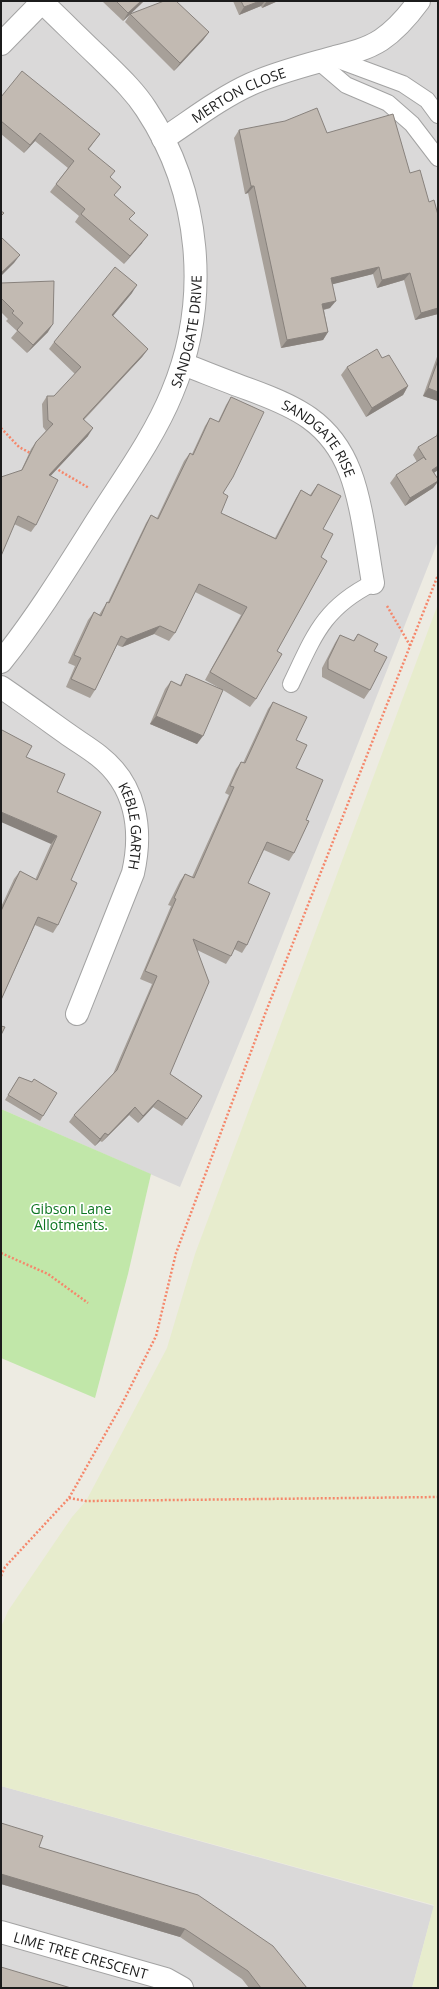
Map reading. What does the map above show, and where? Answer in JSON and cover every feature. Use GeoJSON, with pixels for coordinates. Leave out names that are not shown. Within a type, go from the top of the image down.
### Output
{"type":"FeatureCollection","features":[{"type":"Feature","properties":{"kind":"street","name":"MERTON CLOSE"},"geometry":{"type":"LineString","coordinates":[[163,139],[230,95],[251,84],[280,73],[362,50],[380,41],[410,14],[419,1]]}},
{"type":"Feature","properties":{"kind":"street"},"geometry":{"type":"LineString","coordinates":[[1,44],[42,2]]}},
{"type":"Feature","properties":{"kind":"street","name":"SANDGATE DRIVE"},"geometry":{"type":"LineString","coordinates":[[1,662],[29,628],[162,415],[172,393],[182,364],[192,322],[195,297],[195,248],[186,199],[177,170],[163,139],[146,109],[132,89],[42,2]]}},
{"type":"Feature","properties":{"kind":"street","name":"SANDGATE RISE"},"geometry":{"type":"LineString","coordinates":[[182,364],[294,407],[313,420],[328,435],[341,452],[351,473],[373,583]]}},
{"type":"Feature","properties":{"kind":"street","name":"KEBLE GARTH"},"geometry":{"type":"LineString","coordinates":[[1,687],[100,757],[115,772],[134,810],[138,830],[138,852],[133,873],[77,1014]]}},
{"type":"Feature","properties":{"kind":"street","name":"LIME TREE CRESCENT"},"geometry":{"type":"LineString","coordinates":[[1,1932],[166,1979],[182,1988]]}},
{"type":"Feature","properties":{"kind":"lane"},"geometry":{"type":"LineString","coordinates":[[326,60],[403,84],[427,100],[438,115]]}},
{"type":"Feature","properties":{"kind":"lane"},"geometry":{"type":"LineString","coordinates":[[326,60],[346,85],[388,103],[412,124],[438,158]]}},
{"type":"Feature","properties":{"kind":"lane"},"geometry":{"type":"LineString","coordinates":[[291,684],[315,634],[334,609],[354,593],[373,583]]}},
{"type":"Feature","properties":{"kind":"path"},"geometry":{"type":"LineString","coordinates":[[1,428],[20,447],[32,455]]}},
{"type":"Feature","properties":{"kind":"path"},"geometry":{"type":"LineString","coordinates":[[52,466],[110,500]]}},
{"type":"Feature","properties":{"kind":"path"},"geometry":{"type":"LineString","coordinates":[[1,1576],[5,1568],[29,1540],[69,1498],[121,1406],[156,1336],[176,1254],[265,1014],[411,647],[438,575]]}},
{"type":"Feature","properties":{"kind":"path"},"geometry":{"type":"LineString","coordinates":[[373,583],[411,647]]}},
{"type":"Feature","properties":{"kind":"path"},"geometry":{"type":"LineString","coordinates":[[1,1254],[48,1274],[88,1303]]}},
{"type":"Feature","properties":{"kind":"path"},"geometry":{"type":"LineString","coordinates":[[69,1498],[86,1501],[438,1497]]}},
{"type":"Feature","properties":{"kind":"path"},"geometry":{"type":"LineString","coordinates":[[1,1566],[5,1568]]}},
{"type":"Feature","properties":{"kind":"shaded area"},"geometry":{"type":"Polygon","coordinates":[[[1,1],[438,1],[438,541],[254,1007],[180,1187],[1,1109],[1,1]]]}},
{"type":"Feature","properties":{"kind":"shaded area"},"geometry":{"type":"Polygon","coordinates":[[[1,1786],[434,1906],[412,1988],[1,1988],[1,1786]]]}},
{"type":"Feature","properties":{"kind":"green space"},"geometry":{"type":"Polygon","coordinates":[[[438,604],[438,1988],[412,1988],[434,1905],[1,1786],[1,1627],[8,1611],[72,1517],[86,1501],[167,1348],[195,1254],[438,604]]]}},
{"type":"Feature","properties":{"kind":"green space","name":"Gibson Lane Allotments."},"geometry":{"type":"Polygon","coordinates":[[[1,1109],[151,1174],[128,1274],[95,1398],[1,1358],[1,1109]]]}},
{"type":"Feature","properties":{"kind":"building"},"geometry":{"type":"Polygon","coordinates":[[[116,1],[141,1],[128,13],[116,1]]]}},
{"type":"Feature","properties":{"kind":"building"},"geometry":{"type":"Polygon","coordinates":[[[164,1],[176,1],[209,32],[180,63],[130,14],[164,1]]]}},
{"type":"Feature","properties":{"kind":"building"},"geometry":{"type":"Polygon","coordinates":[[[241,1],[260,1],[244,7],[241,1]]]}},
{"type":"Feature","properties":{"kind":"building"},"geometry":{"type":"Polygon","coordinates":[[[22,71],[100,134],[88,149],[115,171],[110,177],[121,187],[114,195],[135,213],[129,219],[148,235],[130,256],[81,214],[85,209],[56,184],[74,161],[40,133],[30,145],[1,121],[1,97],[22,71]]]}},
{"type":"Feature","properties":{"kind":"building"},"geometry":{"type":"Polygon","coordinates":[[[317,108],[327,133],[393,114],[410,173],[420,170],[429,202],[434,200],[438,215],[438,308],[421,313],[410,273],[382,280],[379,267],[331,278],[336,301],[322,304],[328,332],[287,340],[254,186],[251,186],[239,130],[285,121],[317,108]]]}},
{"type":"Feature","properties":{"kind":"building"},"geometry":{"type":"Polygon","coordinates":[[[2,238],[20,255],[1,273],[1,239],[2,238]]]}},
{"type":"Feature","properties":{"kind":"building"},"geometry":{"type":"Polygon","coordinates":[[[115,267],[137,285],[112,315],[148,349],[83,419],[93,428],[49,475],[58,480],[36,525],[18,516],[1,556],[1,477],[22,470],[36,442],[53,424],[48,420],[47,396],[54,396],[81,367],[54,342],[115,267]]]}},
{"type":"Feature","properties":{"kind":"building"},"geometry":{"type":"Polygon","coordinates":[[[54,281],[53,324],[33,345],[17,330],[23,323],[12,313],[14,311],[1,298],[1,283],[54,281]]]}},
{"type":"Feature","properties":{"kind":"building"},"geometry":{"type":"Polygon","coordinates":[[[377,349],[382,358],[389,355],[408,386],[372,408],[347,367],[377,349]]]}},
{"type":"Feature","properties":{"kind":"building"},"geometry":{"type":"Polygon","coordinates":[[[438,360],[438,392],[428,388],[438,360]]]}},
{"type":"Feature","properties":{"kind":"building"},"geometry":{"type":"Polygon","coordinates":[[[231,397],[264,412],[233,477],[223,493],[228,496],[221,513],[276,539],[301,490],[311,496],[318,484],[341,496],[323,529],[333,534],[321,557],[327,561],[277,651],[282,654],[256,699],[210,672],[247,607],[199,584],[175,633],[160,626],[127,639],[121,636],[95,690],[71,679],[81,658],[74,655],[94,612],[101,616],[107,602],[109,603],[151,515],[158,519],[190,453],[193,455],[210,418],[219,422],[231,397]]]}},
{"type":"Feature","properties":{"kind":"building"},"geometry":{"type":"Polygon","coordinates":[[[438,435],[438,466],[432,470],[438,481],[410,498],[396,475],[424,457],[426,460],[418,447],[438,435]]]}},
{"type":"Feature","properties":{"kind":"building"},"geometry":{"type":"Polygon","coordinates":[[[358,634],[378,644],[374,651],[387,657],[370,690],[328,669],[328,660],[340,635],[354,641],[358,634]]]}},
{"type":"Feature","properties":{"kind":"building"},"geometry":{"type":"Polygon","coordinates":[[[186,674],[223,690],[203,736],[156,716],[171,681],[181,686],[186,674]]]}},
{"type":"Feature","properties":{"kind":"building"},"geometry":{"type":"Polygon","coordinates":[[[273,702],[307,717],[296,740],[307,745],[296,768],[323,780],[306,820],[309,821],[294,853],[267,842],[248,883],[270,893],[247,945],[238,941],[231,956],[193,939],[209,982],[170,1074],[202,1096],[187,1119],[158,1100],[143,1116],[135,1107],[108,1135],[105,1133],[100,1139],[74,1115],[117,1070],[157,976],[145,971],[176,899],[174,898],[185,874],[194,878],[234,787],[230,786],[241,762],[245,763],[273,702]]]}},
{"type":"Feature","properties":{"kind":"building"},"geometry":{"type":"Polygon","coordinates":[[[2,730],[32,746],[26,757],[65,774],[57,792],[101,812],[71,880],[77,883],[58,925],[38,917],[1,1000],[1,911],[20,871],[37,880],[57,836],[1,812],[2,730]]]}},
{"type":"Feature","properties":{"kind":"building"},"geometry":{"type":"Polygon","coordinates":[[[1,1026],[5,1027],[1,1035],[1,1026]]]}},
{"type":"Feature","properties":{"kind":"building"},"geometry":{"type":"Polygon","coordinates":[[[19,1077],[32,1082],[34,1079],[57,1093],[43,1116],[8,1095],[19,1077]]]}},
{"type":"Feature","properties":{"kind":"building"},"geometry":{"type":"Polygon","coordinates":[[[1,1823],[43,1836],[39,1847],[198,1895],[273,1946],[307,1988],[261,1988],[248,1971],[185,1929],[1,1874],[1,1823]]]}},
{"type":"Feature","properties":{"kind":"building"},"geometry":{"type":"Polygon","coordinates":[[[1,1967],[71,1988],[1,1988],[1,1967]]]}}]}
